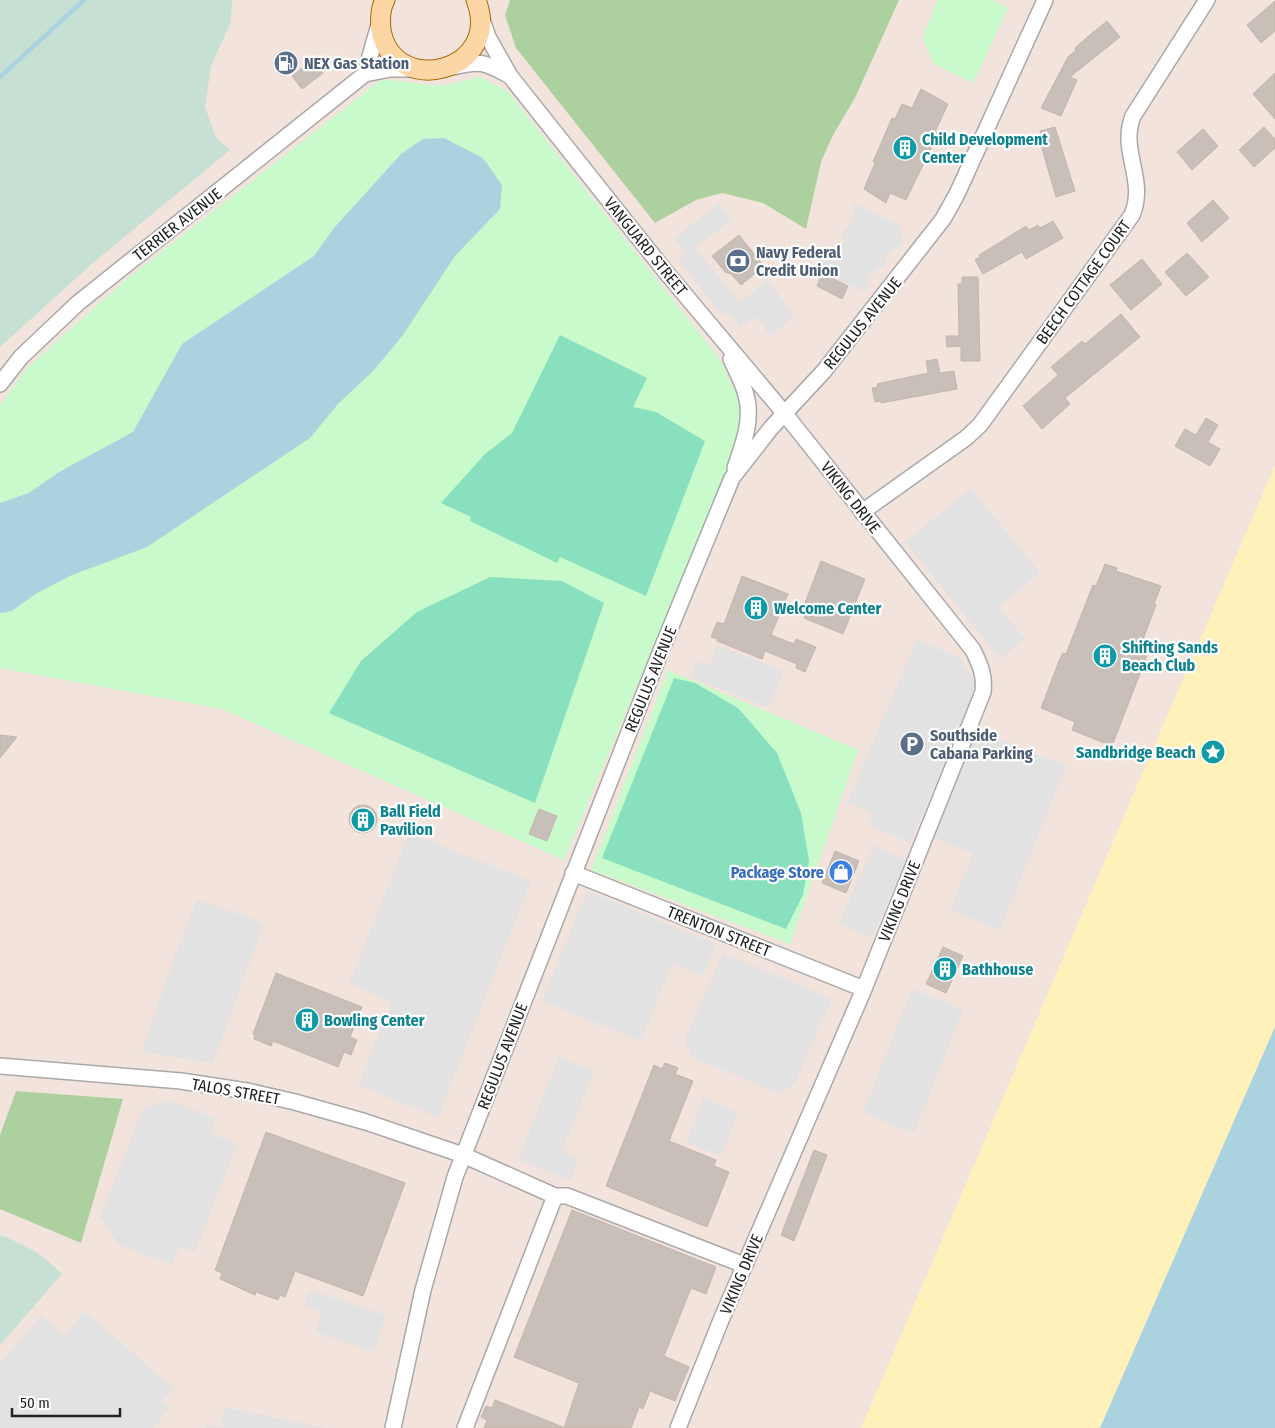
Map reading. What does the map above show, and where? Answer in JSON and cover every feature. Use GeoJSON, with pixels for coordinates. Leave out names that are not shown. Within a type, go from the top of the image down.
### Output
{"type":"FeatureCollection","features":[{"type":"Feature","properties":{"kind":"main road"},"geometry":{"type":"LineString","coordinates":[[385,0],[380,21],[382,37],[390,51],[402,63],[417,69],[433,71],[449,68],[462,60],[473,48],[479,33],[480,7]]}},
{"type":"Feature","properties":{"kind":"street","name":"REGULUS AVENUE"},"geometry":{"type":"LineString","coordinates":[[395,1427],[432,1253],[463,1155],[573,873],[732,478],[785,414],[824,371],[944,218],[957,194],[1045,0]]}},
{"type":"Feature","properties":{"kind":"street","name":"BEECH COTTAGE COURT"},"geometry":{"type":"LineString","coordinates":[[862,512],[966,438],[980,424],[1132,215],[1137,203],[1138,187],[1127,142],[1128,128],[1133,116],[1207,0]]}},
{"type":"Feature","properties":{"kind":"street","name":"VANGUARD STREET"},"geometry":{"type":"LineString","coordinates":[[480,7],[488,37],[510,76],[724,343],[785,414]]}},
{"type":"Feature","properties":{"kind":"street"},"geometry":{"type":"LineString","coordinates":[[365,74],[380,21]]}},
{"type":"Feature","properties":{"kind":"street","name":"VANGUARD STREET"},"geometry":{"type":"LineString","coordinates":[[449,68],[476,62],[492,66],[510,76]]}},
{"type":"Feature","properties":{"kind":"street","name":"TERRIER AVENUE"},"geometry":{"type":"LineString","coordinates":[[0,384],[21,357],[78,303],[365,74],[390,70],[417,69]]}},
{"type":"Feature","properties":{"kind":"street"},"geometry":{"type":"LineString","coordinates":[[724,343],[746,395],[749,410],[748,429],[732,478]]}},
{"type":"Feature","properties":{"kind":"street","name":"VIKING DRIVE"},"geometry":{"type":"LineString","coordinates":[[678,1428],[744,1265],[864,989],[983,692],[982,667],[973,650],[785,414]]}},
{"type":"Feature","properties":{"kind":"street","name":"TRENTON STREET"},"geometry":{"type":"LineString","coordinates":[[573,873],[864,989]]}},
{"type":"Feature","properties":{"kind":"street","name":"TALOS STREET"},"geometry":{"type":"LineString","coordinates":[[0,1066],[181,1081],[247,1091],[327,1111],[463,1155],[555,1196],[567,1196],[744,1265]]}},
{"type":"Feature","properties":{"kind":"street"},"geometry":{"type":"LineString","coordinates":[[465,1428],[555,1196]]}},
{"type":"Feature","properties":{"kind":"shaded area"},"geometry":{"type":"Polygon","coordinates":[[[0,0],[1275,0],[1275,1027],[1100,1428],[0,1428],[0,0]]]}},
{"type":"Feature","properties":{"kind":"shaded area"},"geometry":{"type":"Polygon","coordinates":[[[718,203],[732,220],[695,248],[740,302],[768,280],[794,315],[770,337],[757,317],[740,328],[729,312],[723,316],[678,260],[686,254],[674,239],[718,203]]]}},
{"type":"Feature","properties":{"kind":"shaded area"},"geometry":{"type":"Polygon","coordinates":[[[854,203],[900,225],[902,244],[885,256],[886,264],[869,274],[867,293],[818,270],[818,259],[845,242],[841,234],[853,221],[854,203]]]}},
{"type":"Feature","properties":{"kind":"shaded area"},"geometry":{"type":"Polygon","coordinates":[[[971,488],[1040,573],[999,607],[1025,639],[1000,659],[905,542],[971,488]]]}},
{"type":"Feature","properties":{"kind":"shaded area","name":"Southside Cabana Parking"},"geometry":{"type":"Polygon","coordinates":[[[917,639],[960,658],[977,686],[910,843],[867,824],[872,813],[847,803],[917,639]]]}},
{"type":"Feature","properties":{"kind":"shaded area"},"geometry":{"type":"Polygon","coordinates":[[[717,645],[783,671],[769,708],[690,677],[697,661],[710,666],[717,645]]]}},
{"type":"Feature","properties":{"kind":"shaded area"},"geometry":{"type":"Polygon","coordinates":[[[977,730],[1066,766],[1000,930],[950,910],[973,854],[934,838],[977,730]]]}},
{"type":"Feature","properties":{"kind":"shaded area"},"geometry":{"type":"Polygon","coordinates":[[[409,833],[531,881],[438,1117],[358,1085],[392,1001],[349,984],[409,833]]]}},
{"type":"Feature","properties":{"kind":"shaded area"},"geometry":{"type":"Polygon","coordinates":[[[874,845],[906,860],[872,938],[839,923],[874,845]]]}},
{"type":"Feature","properties":{"kind":"shaded area"},"geometry":{"type":"Polygon","coordinates":[[[587,891],[716,944],[703,976],[672,964],[641,1041],[542,1001],[587,891]]]}},
{"type":"Feature","properties":{"kind":"shaded area"},"geometry":{"type":"Polygon","coordinates":[[[197,899],[264,923],[213,1063],[142,1052],[172,963],[197,899]]]}},
{"type":"Feature","properties":{"kind":"shaded area"},"geometry":{"type":"Polygon","coordinates":[[[723,953],[832,999],[794,1085],[779,1094],[692,1057],[685,1039],[723,953]]]}},
{"type":"Feature","properties":{"kind":"shaded area"},"geometry":{"type":"Polygon","coordinates":[[[912,989],[963,1010],[914,1133],[863,1113],[912,989]]]}},
{"type":"Feature","properties":{"kind":"shaded area"},"geometry":{"type":"Polygon","coordinates":[[[559,1057],[594,1071],[562,1152],[578,1159],[570,1180],[518,1160],[559,1057]]]}},
{"type":"Feature","properties":{"kind":"shaded area"},"geometry":{"type":"Polygon","coordinates":[[[703,1098],[738,1112],[721,1156],[686,1142],[703,1098]]]}},
{"type":"Feature","properties":{"kind":"shaded area"},"geometry":{"type":"Polygon","coordinates":[[[169,1100],[216,1119],[212,1134],[237,1144],[195,1252],[179,1246],[172,1265],[119,1245],[100,1217],[143,1108],[169,1100]]]}},
{"type":"Feature","properties":{"kind":"shaded area"},"geometry":{"type":"Polygon","coordinates":[[[309,1290],[386,1315],[374,1352],[316,1332],[322,1312],[304,1306],[309,1290]]]}},
{"type":"Feature","properties":{"kind":"shaded area"},"geometry":{"type":"Polygon","coordinates":[[[85,1311],[174,1389],[162,1401],[170,1408],[153,1428],[0,1428],[0,1363],[42,1315],[64,1335],[85,1311]]]}},
{"type":"Feature","properties":{"kind":"shaded area"},"geometry":{"type":"Polygon","coordinates":[[[224,1407],[325,1428],[206,1428],[206,1424],[221,1427],[224,1407]]]}},
{"type":"Feature","properties":{"kind":"green space"},"geometry":{"type":"Polygon","coordinates":[[[0,0],[232,0],[231,22],[211,66],[205,107],[216,138],[230,150],[94,262],[0,347],[0,0]]]}},
{"type":"Feature","properties":{"kind":"green space"},"geometry":{"type":"Polygon","coordinates":[[[510,0],[899,0],[855,98],[833,135],[821,162],[806,229],[763,203],[722,193],[696,200],[655,223],[516,48],[505,15],[510,0]]]}},
{"type":"Feature","properties":{"kind":"green space"},"geometry":{"type":"Polygon","coordinates":[[[938,0],[992,0],[1008,8],[973,83],[934,64],[922,38],[938,0]]]}},
{"type":"Feature","properties":{"kind":"green space"},"geometry":{"type":"Polygon","coordinates":[[[480,77],[507,91],[719,358],[742,407],[736,449],[564,860],[222,709],[0,668],[0,405],[28,367],[128,278],[382,79],[440,86],[480,77]]]}},
{"type":"Feature","properties":{"kind":"green space"},"geometry":{"type":"Polygon","coordinates":[[[560,335],[647,378],[633,407],[656,412],[705,441],[646,596],[560,557],[557,563],[470,521],[471,517],[441,503],[485,454],[512,433],[560,335]]]}},
{"type":"Feature","properties":{"kind":"green space"},"geometry":{"type":"Polygon","coordinates":[[[490,577],[562,581],[604,603],[535,803],[329,713],[361,661],[417,612],[490,577]]]}},
{"type":"Feature","properties":{"kind":"green space"},"geometry":{"type":"Polygon","coordinates":[[[668,670],[858,750],[790,944],[591,870],[668,670]]]}},
{"type":"Feature","properties":{"kind":"green space"},"geometry":{"type":"Polygon","coordinates":[[[674,678],[695,683],[738,708],[777,753],[801,813],[809,861],[803,895],[786,929],[602,858],[674,678]]]}},
{"type":"Feature","properties":{"kind":"green space"},"geometry":{"type":"Polygon","coordinates":[[[16,1091],[123,1099],[81,1243],[0,1209],[0,1135],[16,1091]]]}},
{"type":"Feature","properties":{"kind":"green space"},"geometry":{"type":"Polygon","coordinates":[[[0,1235],[33,1251],[62,1274],[0,1345],[0,1235]]]}},
{"type":"Feature","properties":{"kind":"sand","name":"Sandbridge Beach"},"geometry":{"type":"Polygon","coordinates":[[[1275,465],[1275,1027],[1100,1428],[861,1428],[1275,465]]]}},
{"type":"Feature","properties":{"kind":"water"},"geometry":{"type":"Polygon","coordinates":[[[444,138],[483,158],[502,185],[500,209],[455,256],[403,335],[374,370],[338,404],[310,438],[147,547],[72,575],[37,593],[12,611],[0,613],[0,503],[29,493],[59,472],[133,432],[182,344],[314,256],[334,228],[402,153],[423,139],[444,138]]]}},
{"type":"Feature","properties":{"kind":"water"},"geometry":{"type":"Polygon","coordinates":[[[1275,1027],[1275,1428],[1100,1428],[1275,1027]]]}},
{"type":"Feature","properties":{"kind":"building"},"geometry":{"type":"Polygon","coordinates":[[[1275,1],[1275,31],[1261,43],[1247,25],[1275,1]]]}},
{"type":"Feature","properties":{"kind":"building"},"geometry":{"type":"Polygon","coordinates":[[[1107,21],[1120,37],[1070,77],[1077,80],[1061,116],[1041,108],[1068,57],[1076,50],[1075,48],[1107,21]]]}},
{"type":"Feature","properties":{"kind":"building"},"geometry":{"type":"Polygon","coordinates":[[[313,60],[323,73],[302,89],[292,76],[313,60]]]}},
{"type":"Feature","properties":{"kind":"building"},"geometry":{"type":"Polygon","coordinates":[[[1275,73],[1275,119],[1253,94],[1275,73]]]}},
{"type":"Feature","properties":{"kind":"building","name":"Child Development Center"},"geometry":{"type":"Polygon","coordinates":[[[921,89],[948,104],[935,132],[938,134],[906,200],[890,193],[886,203],[864,189],[875,163],[873,162],[892,118],[895,119],[902,104],[912,108],[921,89]]]}},
{"type":"Feature","properties":{"kind":"building"},"geometry":{"type":"Polygon","coordinates":[[[1055,127],[1075,191],[1056,197],[1039,138],[1042,137],[1040,131],[1055,127]]]}},
{"type":"Feature","properties":{"kind":"building"},"geometry":{"type":"Polygon","coordinates":[[[1264,127],[1275,139],[1275,148],[1254,167],[1239,150],[1264,127]]]}},
{"type":"Feature","properties":{"kind":"building"},"geometry":{"type":"Polygon","coordinates":[[[1203,129],[1218,146],[1192,170],[1177,152],[1203,129]]]}},
{"type":"Feature","properties":{"kind":"building"},"geometry":{"type":"Polygon","coordinates":[[[1213,200],[1229,218],[1202,242],[1187,223],[1213,200]]]}},
{"type":"Feature","properties":{"kind":"building"},"geometry":{"type":"Polygon","coordinates":[[[1053,221],[1063,238],[1026,259],[1022,252],[983,274],[975,260],[980,257],[979,255],[1026,226],[1029,230],[1038,225],[1040,228],[1053,221]]]}},
{"type":"Feature","properties":{"kind":"building","name":"Navy Federal Credit Union"},"geometry":{"type":"Polygon","coordinates":[[[739,235],[764,266],[741,285],[731,274],[725,272],[712,256],[739,235]]]}},
{"type":"Feature","properties":{"kind":"building"},"geometry":{"type":"Polygon","coordinates":[[[1187,253],[1209,277],[1186,296],[1165,272],[1187,253]]]}},
{"type":"Feature","properties":{"kind":"building"},"geometry":{"type":"Polygon","coordinates":[[[1142,259],[1162,284],[1131,310],[1110,285],[1142,259]]]}},
{"type":"Feature","properties":{"kind":"building"},"geometry":{"type":"Polygon","coordinates":[[[822,273],[848,286],[842,299],[817,286],[822,273]]]}},
{"type":"Feature","properties":{"kind":"building"},"geometry":{"type":"Polygon","coordinates":[[[962,277],[978,277],[980,361],[961,361],[961,346],[947,347],[946,336],[959,336],[958,284],[962,284],[962,277]]]}},
{"type":"Feature","properties":{"kind":"building"},"geometry":{"type":"Polygon","coordinates":[[[1121,314],[1140,337],[1065,398],[1070,404],[1042,429],[1023,406],[1058,375],[1051,367],[1082,341],[1085,344],[1121,314]]]}},
{"type":"Feature","properties":{"kind":"building"},"geometry":{"type":"Polygon","coordinates":[[[937,359],[940,373],[954,371],[957,389],[881,403],[881,401],[875,402],[872,388],[878,387],[877,384],[928,373],[926,361],[937,359]]]}},
{"type":"Feature","properties":{"kind":"building"},"geometry":{"type":"Polygon","coordinates":[[[1206,418],[1218,425],[1208,442],[1220,449],[1210,466],[1175,446],[1185,429],[1196,435],[1206,418]]]}},
{"type":"Feature","properties":{"kind":"building"},"geometry":{"type":"Polygon","coordinates":[[[821,561],[865,579],[843,634],[804,618],[809,605],[805,603],[821,561]]]}},
{"type":"Feature","properties":{"kind":"building","name":"Shifting Sands Beach Club"},"geometry":{"type":"Polygon","coordinates":[[[1105,564],[1117,568],[1116,571],[1161,586],[1139,650],[1148,653],[1112,746],[1072,730],[1075,722],[1041,708],[1059,661],[1063,653],[1066,654],[1093,585],[1096,586],[1105,564]]]}},
{"type":"Feature","properties":{"kind":"building","name":"Welcome Center"},"geometry":{"type":"Polygon","coordinates":[[[742,576],[788,594],[771,635],[794,644],[796,639],[816,647],[805,672],[796,668],[797,664],[765,651],[762,659],[711,637],[717,622],[724,624],[742,576]]]}},
{"type":"Feature","properties":{"kind":"building"},"geometry":{"type":"Polygon","coordinates":[[[0,735],[17,737],[0,758],[0,735]]]}},
{"type":"Feature","properties":{"kind":"building","name":"Ball Field Pavilion"},"geometry":{"type":"Polygon","coordinates":[[[363,805],[373,809],[377,819],[373,829],[363,833],[353,829],[349,819],[353,809],[363,805]]]}},
{"type":"Feature","properties":{"kind":"building"},"geometry":{"type":"Polygon","coordinates":[[[539,809],[557,816],[547,841],[529,834],[539,809]]]}},
{"type":"Feature","properties":{"kind":"building","name":"Package Store"},"geometry":{"type":"Polygon","coordinates":[[[835,851],[859,861],[846,893],[822,883],[835,851]]]}},
{"type":"Feature","properties":{"kind":"building","name":"Bathhouse"},"geometry":{"type":"Polygon","coordinates":[[[943,947],[963,956],[946,993],[926,984],[943,947]]]}},
{"type":"Feature","properties":{"kind":"building","name":"Bowling Center"},"geometry":{"type":"Polygon","coordinates":[[[276,973],[362,1007],[350,1037],[357,1040],[351,1055],[344,1052],[338,1067],[273,1041],[271,1046],[254,1039],[255,1035],[253,1034],[276,973]]]}},
{"type":"Feature","properties":{"kind":"building"},"geometry":{"type":"Polygon","coordinates":[[[665,1063],[678,1068],[675,1074],[693,1081],[669,1141],[716,1160],[714,1166],[729,1172],[707,1227],[606,1186],[654,1065],[662,1069],[665,1063]]]}},
{"type":"Feature","properties":{"kind":"building"},"geometry":{"type":"Polygon","coordinates":[[[266,1132],[405,1183],[363,1296],[295,1271],[285,1297],[280,1295],[278,1300],[256,1292],[255,1295],[220,1279],[222,1273],[215,1270],[266,1132]]]}},
{"type":"Feature","properties":{"kind":"building"},"geometry":{"type":"Polygon","coordinates":[[[814,1150],[827,1155],[794,1241],[781,1235],[814,1150]]]}},
{"type":"Feature","properties":{"kind":"building"},"geometry":{"type":"Polygon","coordinates":[[[572,1210],[716,1267],[706,1294],[691,1288],[664,1356],[689,1367],[675,1401],[650,1391],[643,1409],[639,1407],[631,1428],[564,1428],[579,1383],[514,1357],[572,1210]]]}},
{"type":"Feature","properties":{"kind":"building"},"geometry":{"type":"Polygon","coordinates":[[[495,1400],[563,1428],[484,1428],[487,1420],[481,1417],[486,1406],[492,1408],[495,1400]]]}},
{"type":"Feature","properties":{"kind":"waterway"},"geometry":{"type":"LineString","coordinates":[[0,77],[84,0]]}},
{"type":"Feature","properties":{"kind":"place","name":"NEX Gas Station"},"geometry":{"type":"Point","coordinates":[286,63]}},
{"type":"Feature","properties":{"kind":"place","name":"Child Development Center"},"geometry":{"type":"Point","coordinates":[905,148]}},
{"type":"Feature","properties":{"kind":"place","name":"Navy Federal Credit Union"},"geometry":{"type":"Point","coordinates":[738,261]}},
{"type":"Feature","properties":{"kind":"place","name":"Welcome Center"},"geometry":{"type":"Point","coordinates":[756,608]}},
{"type":"Feature","properties":{"kind":"place","name":"Shifting Sands Beach Club"},"geometry":{"type":"Point","coordinates":[1105,656]}},
{"type":"Feature","properties":{"kind":"place","name":"Southside Cabana Parking"},"geometry":{"type":"Point","coordinates":[912,744]}},
{"type":"Feature","properties":{"kind":"place","name":"Sandbridge Beach"},"geometry":{"type":"Point","coordinates":[1213,752]}},
{"type":"Feature","properties":{"kind":"place","name":"Ball Field Pavilion"},"geometry":{"type":"Point","coordinates":[363,820]}},
{"type":"Feature","properties":{"kind":"place","name":"Package Store"},"geometry":{"type":"Point","coordinates":[841,872]}},
{"type":"Feature","properties":{"kind":"place","name":"Bathhouse"},"geometry":{"type":"Point","coordinates":[945,969]}},
{"type":"Feature","properties":{"kind":"place","name":"Bowling Center"},"geometry":{"type":"Point","coordinates":[307,1020]}}]}
